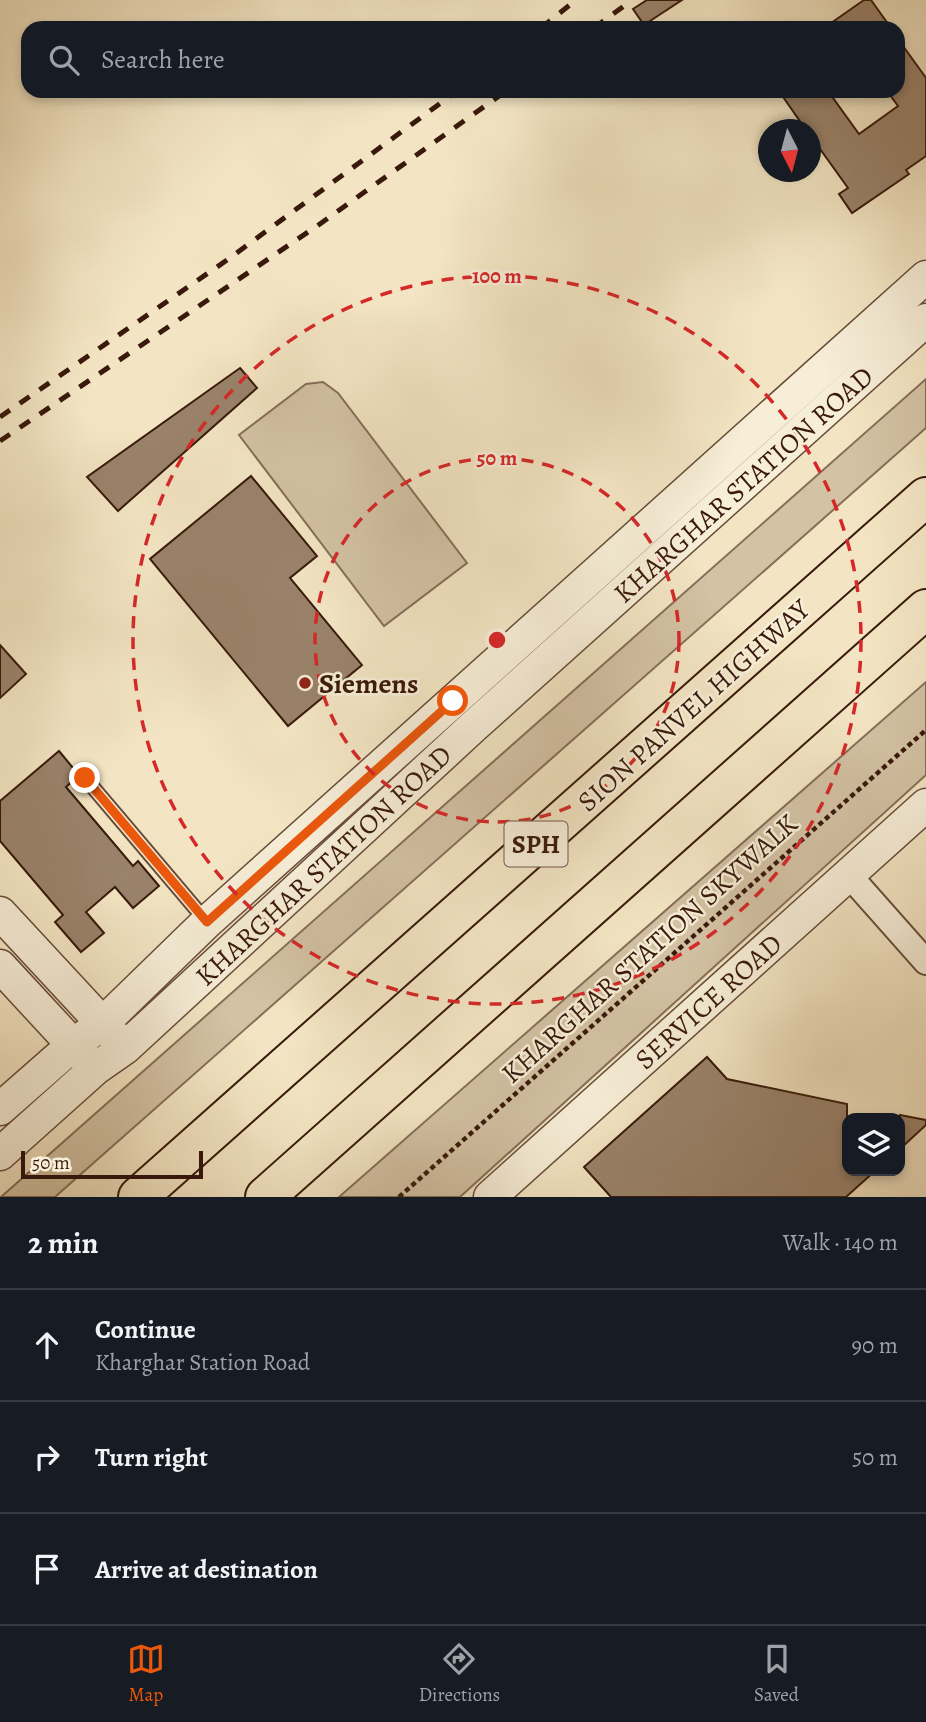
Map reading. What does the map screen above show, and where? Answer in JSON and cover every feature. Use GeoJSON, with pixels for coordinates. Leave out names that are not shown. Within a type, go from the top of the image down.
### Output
{"type":"FeatureCollection","features":[{"type":"Feature","properties":{"kind":"highway","name":"SION PANVEL HIGHWAY"},"geometry":{"type":"LineString","coordinates":[[141,1195],[926,497]]}},
{"type":"Feature","properties":{"kind":"highway"},"geometry":{"type":"LineString","coordinates":[[265,1197],[926,609]]}},
{"type":"Feature","properties":{"kind":"street","name":"KHARGHAR STATION ROAD"},"geometry":{"type":"LineString","coordinates":[[0,1110],[73,1045],[103,1024],[207,922],[926,277]]}},
{"type":"Feature","properties":{"kind":"street","name":"KHARGHAR STATION ROAD"},"geometry":{"type":"LineString","coordinates":[[0,1154],[95,1069],[125,1048],[474,726],[926,320]]}},
{"type":"Feature","properties":{"kind":"street"},"geometry":{"type":"LineString","coordinates":[[453,701],[474,726]]}},
{"type":"Feature","properties":{"kind":"street","name":"SERVICE ROAD"},"geometry":{"type":"LineString","coordinates":[[490,1197],[926,805]]}},
{"type":"Feature","properties":{"kind":"street"},"geometry":{"type":"LineString","coordinates":[[848,874],[926,962]]}},
{"type":"Feature","properties":{"kind":"street"},"geometry":{"type":"LineString","coordinates":[[0,914],[125,1048]]}},
{"type":"Feature","properties":{"kind":"street"},"geometry":{"type":"LineString","coordinates":[[0,966],[95,1069]]}},
{"type":"Feature","properties":{"kind":"lane"},"geometry":{"type":"LineString","coordinates":[[85,778],[207,922]]}},
{"type":"Feature","properties":{"kind":"path","name":"KHARGHAR STATION SKYWALK"},"geometry":{"type":"LineString","coordinates":[[400,1197],[926,730]]}},
{"type":"Feature","properties":{"kind":"shaded area"},"geometry":{"type":"Polygon","coordinates":[[[926,379],[926,428],[55,1197],[1,1197],[926,379]]]}},
{"type":"Feature","properties":{"kind":"shaded area"},"geometry":{"type":"Polygon","coordinates":[[[323,382],[338,393],[467,563],[384,626],[239,435],[306,384],[323,382]]]}},
{"type":"Feature","properties":{"kind":"shaded area"},"geometry":{"type":"Polygon","coordinates":[[[926,682],[926,775],[460,1197],[339,1197],[926,682]]]}},
{"type":"Feature","properties":{"kind":"building"},"geometry":{"type":"Polygon","coordinates":[[[647,0],[682,0],[650,21],[641,21],[633,9],[647,0]]]}},
{"type":"Feature","properties":{"kind":"building"},"geometry":{"type":"Polygon","coordinates":[[[864,0],[871,0],[886,21],[834,21],[864,0]]]}},
{"type":"Feature","properties":{"kind":"building"},"geometry":{"type":"Polygon","coordinates":[[[905,49],[926,78],[926,156],[906,170],[909,174],[852,213],[839,194],[848,188],[821,150],[821,119],[798,119],[784,98],[833,98],[859,134],[898,106],[892,98],[905,98],[905,49]]]}},
{"type":"Feature","properties":{"kind":"building"},"geometry":{"type":"Polygon","coordinates":[[[240,368],[257,388],[118,511],[87,477],[240,368]]]}},
{"type":"Feature","properties":{"kind":"building"},"geometry":{"type":"Polygon","coordinates":[[[251,476],[317,556],[290,578],[362,665],[288,726],[150,559],[251,476]]]}},
{"type":"Feature","properties":{"kind":"building"},"geometry":{"type":"Polygon","coordinates":[[[0,645],[26,674],[0,698],[0,645]]]}},
{"type":"Feature","properties":{"kind":"building"},"geometry":{"type":"Polygon","coordinates":[[[59,751],[78,774],[66,787],[133,866],[138,861],[159,886],[133,908],[115,887],[86,912],[104,933],[81,952],[55,922],[63,915],[0,841],[0,801],[59,751]]]}},
{"type":"Feature","properties":{"kind":"building"},"geometry":{"type":"Polygon","coordinates":[[[707,1057],[727,1079],[847,1104],[847,1113],[842,1113],[842,1176],[869,1176],[846,1197],[611,1197],[584,1167],[707,1057]]]}},
{"type":"Feature","properties":{"kind":"building"},"geometry":{"type":"Polygon","coordinates":[[[905,1116],[926,1120],[926,1125],[905,1144],[905,1116]]]}},
{"type":"Feature","properties":{"kind":"railway"},"geometry":{"type":"LineString","coordinates":[[550,21],[576,0]]}},
{"type":"Feature","properties":{"kind":"railway"},"geometry":{"type":"LineString","coordinates":[[604,21],[632,0]]}},
{"type":"Feature","properties":{"kind":"railway"},"geometry":{"type":"LineString","coordinates":[[0,417],[227,260],[447,98]]}},
{"type":"Feature","properties":{"kind":"railway"},"geometry":{"type":"LineString","coordinates":[[0,441],[317,226],[496,98]]}},
{"type":"Feature","properties":{"kind":"place","name":"Siemens"},"geometry":{"type":"Point","coordinates":[305,683]}},
{"type":"Feature","properties":{"kind":"route"},"geometry":{"type":"LineString","coordinates":[[85,778],[207,922],[453,701]]}}]}
